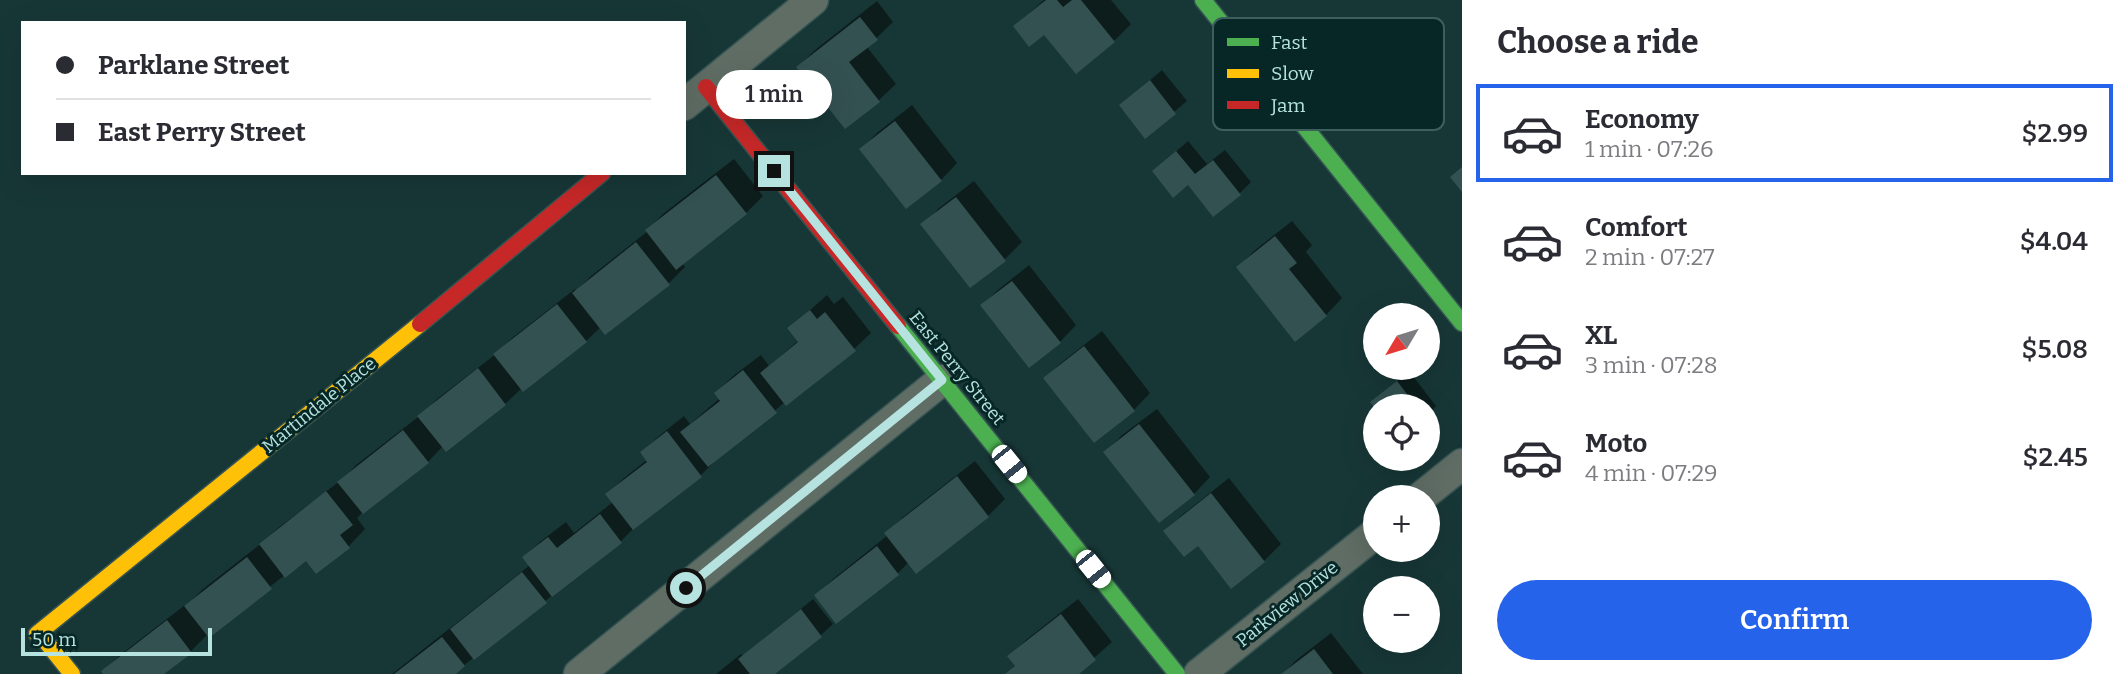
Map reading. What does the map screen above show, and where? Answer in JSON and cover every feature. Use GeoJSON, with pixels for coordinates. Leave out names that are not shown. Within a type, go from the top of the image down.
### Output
{"type":"FeatureCollection","features":[{"type":"Feature","properties":{"kind":"street"},"geometry":{"type":"LineString","coordinates":[[695,96],[813,0]]}},
{"type":"Feature","properties":{"kind":"street"},"geometry":{"type":"LineString","coordinates":[[1203,0],[1217,18]]}},
{"type":"Feature","properties":{"kind":"street","name":"East Perry Street"},"geometry":{"type":"LineString","coordinates":[[695,96],[942,380],[1177,674]]}},
{"type":"Feature","properties":{"kind":"street"},"geometry":{"type":"LineString","coordinates":[[1307,130],[1462,323]]}},
{"type":"Feature","properties":{"kind":"street","name":"Martindale Place"},"geometry":{"type":"LineString","coordinates":[[72,674],[40,634],[37,634],[601,175]]}},
{"type":"Feature","properties":{"kind":"street"},"geometry":{"type":"LineString","coordinates":[[579,674],[942,380]]}},
{"type":"Feature","properties":{"kind":"street"},"geometry":{"type":"LineString","coordinates":[[1436,485],[1462,464]]}},
{"type":"Feature","properties":{"kind":"street","name":"Parkview Drive"},"geometry":{"type":"LineString","coordinates":[[1199,674],[1363,543]]}},
{"type":"Feature","properties":{"kind":"building"},"geometry":{"type":"Polygon","coordinates":[[[1046,0],[1057,0],[1063,7],[1072,0],[1081,0],[1115,42],[1076,74],[1044,35],[1029,47],[1013,26],[1046,0]]]}},
{"type":"Feature","properties":{"kind":"building"},"geometry":{"type":"Polygon","coordinates":[[[860,17],[878,40],[849,62],[880,102],[845,129],[796,67],[860,17]]]}},
{"type":"Feature","properties":{"kind":"building"},"geometry":{"type":"Polygon","coordinates":[[[1150,80],[1176,114],[1145,139],[1119,105],[1150,80]]]}},
{"type":"Feature","properties":{"kind":"building"},"geometry":{"type":"Polygon","coordinates":[[[895,121],[942,181],[906,209],[859,149],[895,121]]]}},
{"type":"Feature","properties":{"kind":"building"},"geometry":{"type":"Polygon","coordinates":[[[1176,151],[1195,174],[1213,160],[1241,195],[1213,217],[1188,185],[1173,198],[1152,171],[1176,151]]]}},
{"type":"Feature","properties":{"kind":"building"},"geometry":{"type":"Polygon","coordinates":[[[1462,167],[1462,192],[1450,177],[1462,167]]]}},
{"type":"Feature","properties":{"kind":"building"},"geometry":{"type":"Polygon","coordinates":[[[716,175],[747,214],[676,270],[645,230],[716,175]]]}},
{"type":"Feature","properties":{"kind":"building"},"geometry":{"type":"Polygon","coordinates":[[[956,197],[1006,261],[970,288],[920,224],[956,197]]]}},
{"type":"Feature","properties":{"kind":"building"},"geometry":{"type":"Polygon","coordinates":[[[1275,236],[1297,263],[1289,269],[1327,316],[1295,342],[1236,267],[1275,236]]]}},
{"type":"Feature","properties":{"kind":"building"},"geometry":{"type":"Polygon","coordinates":[[[636,242],[670,285],[605,335],[572,293],[636,242]]]}},
{"type":"Feature","properties":{"kind":"building"},"geometry":{"type":"Polygon","coordinates":[[[1012,281],[1061,343],[1029,368],[980,305],[1012,281]]]}},
{"type":"Feature","properties":{"kind":"building"},"geometry":{"type":"Polygon","coordinates":[[[557,304],[587,342],[523,392],[493,354],[557,304]]]}},
{"type":"Feature","properties":{"kind":"building"},"geometry":{"type":"Polygon","coordinates":[[[810,310],[817,319],[825,312],[856,351],[786,406],[760,373],[798,342],[787,328],[810,310]]]}},
{"type":"Feature","properties":{"kind":"building"},"geometry":{"type":"Polygon","coordinates":[[[1084,346],[1135,411],[1094,443],[1043,378],[1084,346]]]}},
{"type":"Feature","properties":{"kind":"building"},"geometry":{"type":"Polygon","coordinates":[[[478,368],[506,405],[446,452],[417,416],[478,368]]]}},
{"type":"Feature","properties":{"kind":"building"},"geometry":{"type":"Polygon","coordinates":[[[743,370],[777,413],[708,467],[680,432],[720,401],[714,393],[743,370]]]}},
{"type":"Feature","properties":{"kind":"building"},"geometry":{"type":"Polygon","coordinates":[[[1397,381],[1407,394],[1380,394],[1397,381]]]}},
{"type":"Feature","properties":{"kind":"building"},"geometry":{"type":"Polygon","coordinates":[[[1139,424],[1195,495],[1159,523],[1103,452],[1139,424]]]}},
{"type":"Feature","properties":{"kind":"building"},"geometry":{"type":"Polygon","coordinates":[[[403,430],[429,463],[363,514],[337,482],[403,430]]]}},
{"type":"Feature","properties":{"kind":"building"},"geometry":{"type":"Polygon","coordinates":[[[667,431],[702,477],[633,530],[605,494],[647,462],[640,452],[667,431]]]}},
{"type":"Feature","properties":{"kind":"building"},"geometry":{"type":"Polygon","coordinates":[[[957,476],[989,517],[916,574],[884,533],[957,476]]]}},
{"type":"Feature","properties":{"kind":"building"},"geometry":{"type":"Polygon","coordinates":[[[326,491],[353,525],[340,535],[350,548],[316,574],[306,561],[285,578],[259,544],[326,491]]]}},
{"type":"Feature","properties":{"kind":"building"},"geometry":{"type":"Polygon","coordinates":[[[1211,493],[1265,562],[1231,589],[1198,546],[1184,557],[1163,531],[1211,493]]]}},
{"type":"Feature","properties":{"kind":"building"},"geometry":{"type":"Polygon","coordinates":[[[600,514],[622,543],[552,597],[522,557],[548,537],[557,548],[600,514]]]}},
{"type":"Feature","properties":{"kind":"building"},"geometry":{"type":"Polygon","coordinates":[[[877,546],[899,575],[836,624],[814,595],[877,546]]]}},
{"type":"Feature","properties":{"kind":"building"},"geometry":{"type":"Polygon","coordinates":[[[247,557],[272,589],[209,638],[184,606],[247,557]]]}},
{"type":"Feature","properties":{"kind":"building"},"geometry":{"type":"Polygon","coordinates":[[[522,572],[547,603],[474,660],[450,629],[522,572]]]}},
{"type":"Feature","properties":{"kind":"building"},"geometry":{"type":"Polygon","coordinates":[[[801,609],[822,637],[775,674],[750,674],[738,659],[801,609]]]}},
{"type":"Feature","properties":{"kind":"building"},"geometry":{"type":"Polygon","coordinates":[[[1061,614],[1096,660],[1079,674],[1005,674],[1015,666],[1007,656],[1061,614]]]}},
{"type":"Feature","properties":{"kind":"building"},"geometry":{"type":"Polygon","coordinates":[[[167,620],[192,653],[164,674],[103,674],[101,671],[167,620]]]}},
{"type":"Feature","properties":{"kind":"building"},"geometry":{"type":"Polygon","coordinates":[[[442,637],[465,666],[456,674],[394,674],[442,637]]]}},
{"type":"Feature","properties":{"kind":"building"},"geometry":{"type":"Polygon","coordinates":[[[1314,649],[1333,674],[1281,674],[1314,649]]]}},
{"type":"Feature","properties":{"kind":"traffic: fast"},"geometry":{"type":"LineString","coordinates":[[1203,0],[1217,18]]}},
{"type":"Feature","properties":{"kind":"traffic: fast"},"geometry":{"type":"LineString","coordinates":[[1307,130],[1462,323]]}},
{"type":"Feature","properties":{"kind":"traffic: fast"},"geometry":{"type":"LineString","coordinates":[[898,326],[1177,674]]}},
{"type":"Feature","properties":{"kind":"traffic: slow"},"geometry":{"type":"LineString","coordinates":[[72,674],[40,634],[37,634],[420,324]]}},
{"type":"Feature","properties":{"kind":"traffic: jam"},"geometry":{"type":"LineString","coordinates":[[706,87],[898,326]]}},
{"type":"Feature","properties":{"kind":"traffic: jam"},"geometry":{"type":"LineString","coordinates":[[420,324],[600,175]]}},
{"type":"Feature","properties":{"kind":"route"},"geometry":{"type":"LineString","coordinates":[[686,588],[942,380],[774,171]]}}]}
